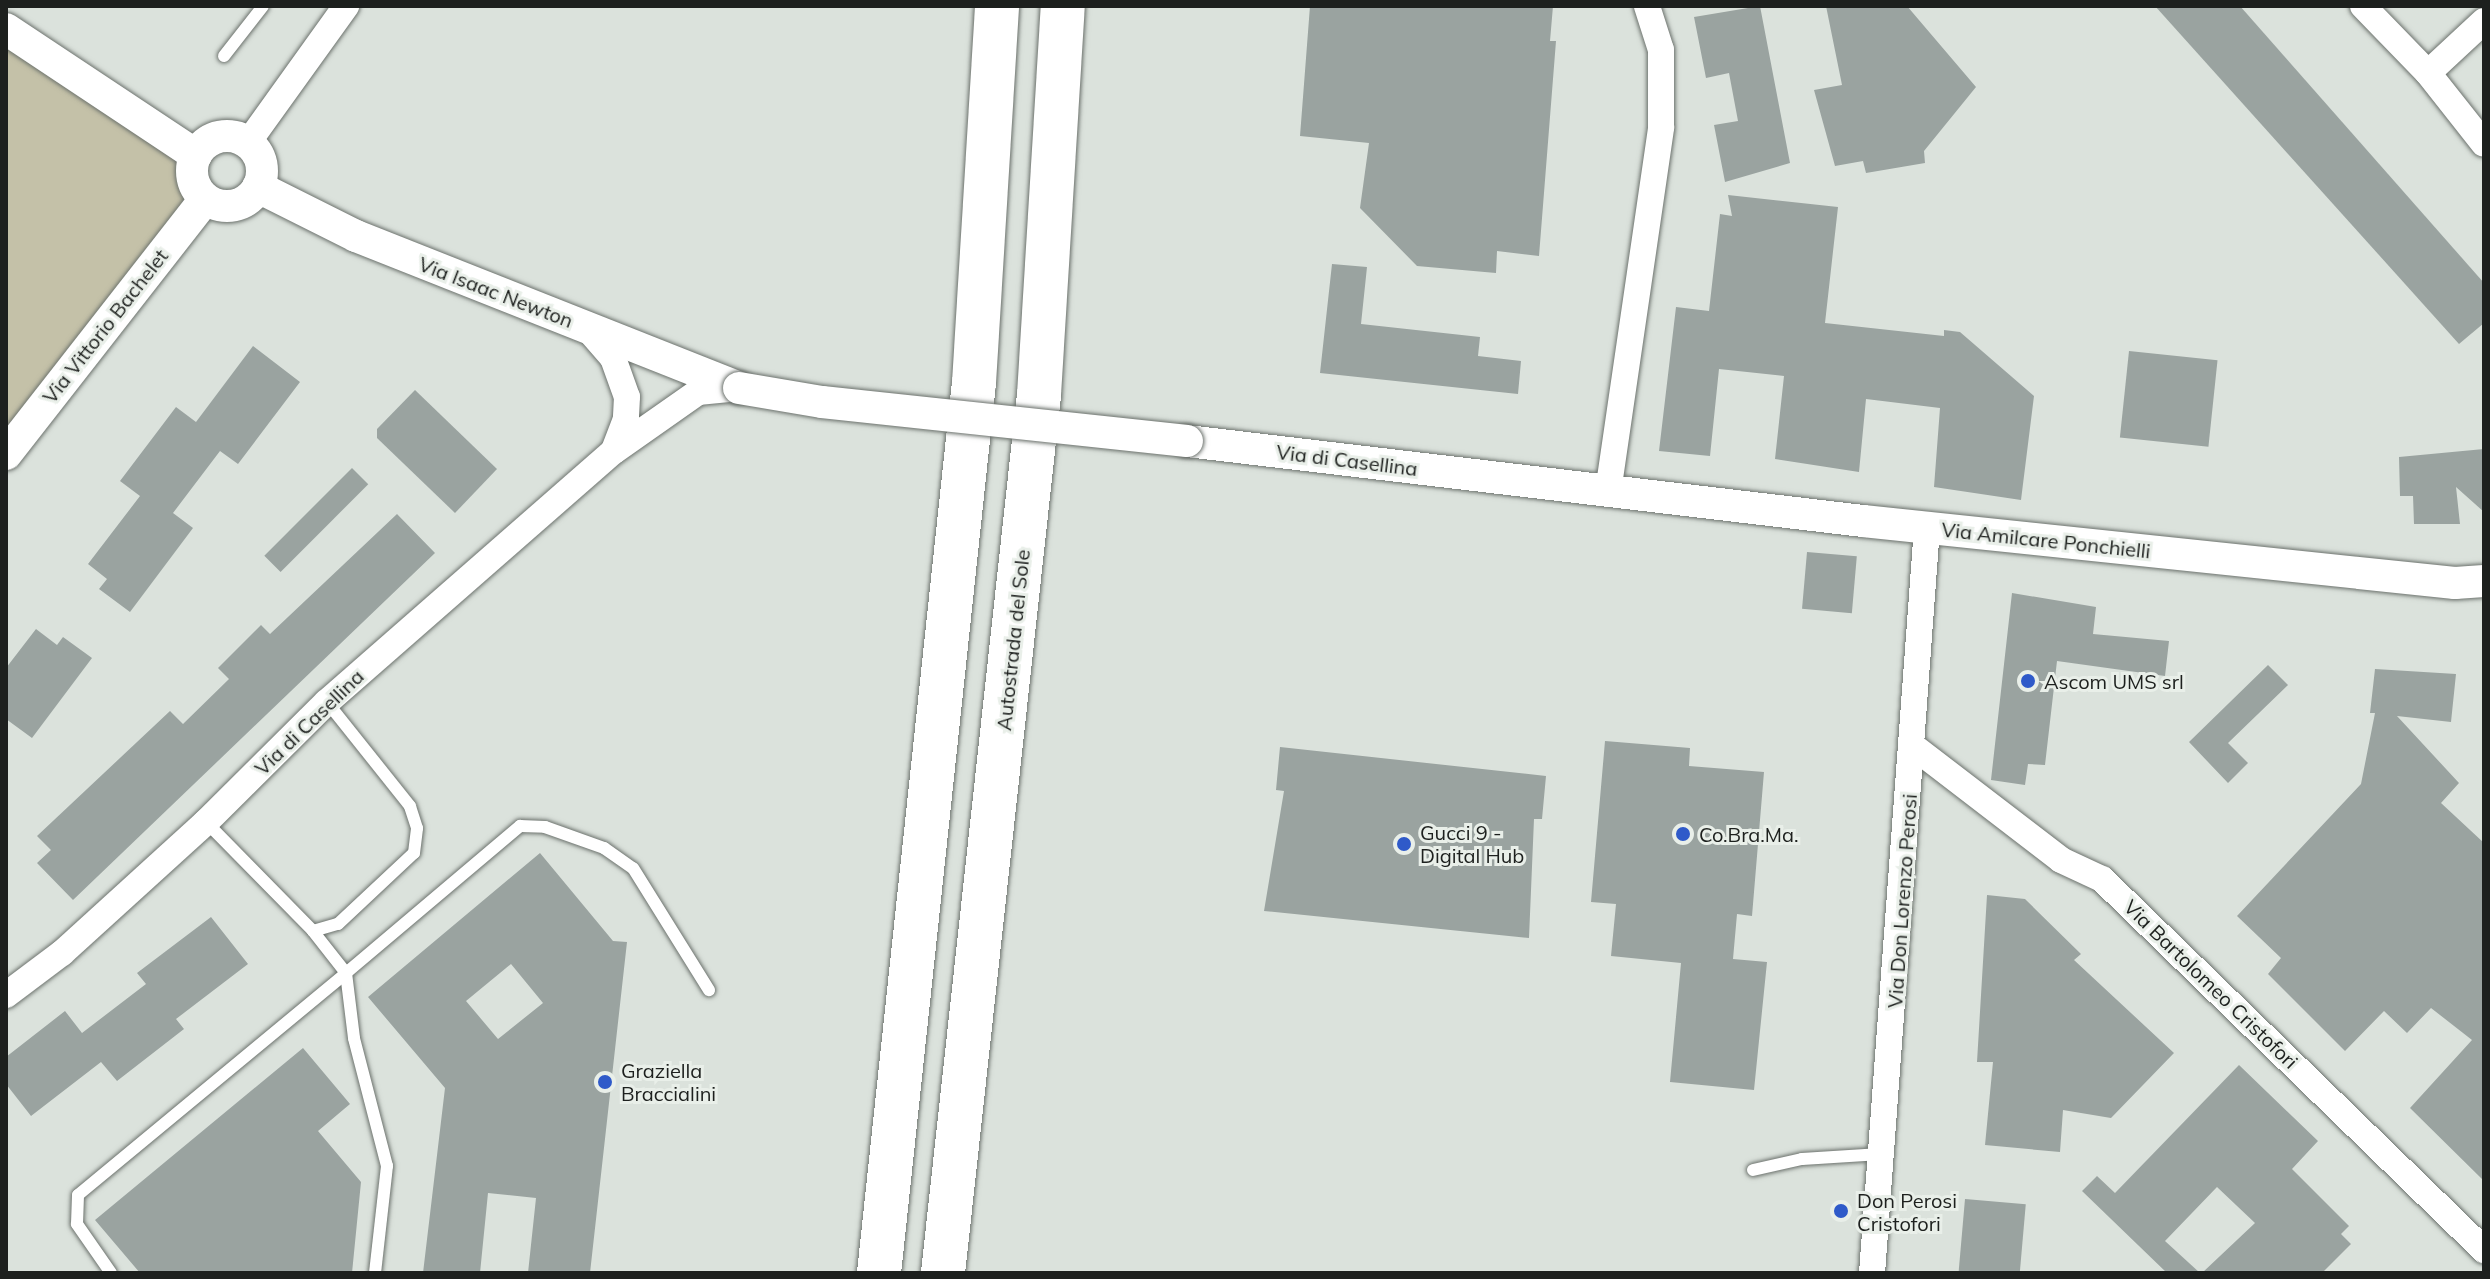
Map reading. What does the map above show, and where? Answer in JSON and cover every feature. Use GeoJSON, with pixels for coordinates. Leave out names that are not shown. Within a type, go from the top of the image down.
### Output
{"type":"FeatureCollection","features":[{"type":"Feature","properties":{"kind":"highway"},"geometry":{"type":"LineString","coordinates":[[879,1273],[974,383],[997,6]]}},
{"type":"Feature","properties":{"kind":"highway","name":"Autostrada del Sole"},"geometry":{"type":"LineString","coordinates":[[943,1273],[1039,395],[1063,6]]}},
{"type":"Feature","properties":{"kind":"street"},"geometry":{"type":"LineString","coordinates":[[1608,492],[1661,127],[1661,50],[1647,6]]}},
{"type":"Feature","properties":{"kind":"street"},"geometry":{"type":"LineString","coordinates":[[2363,6],[2428,73],[2484,144]]}},
{"type":"Feature","properties":{"kind":"street"},"geometry":{"type":"LineString","coordinates":[[247,144],[339,8]]}},
{"type":"Feature","properties":{"kind":"street"},"geometry":{"type":"LineString","coordinates":[[2428,73],[2484,21]]}},
{"type":"Feature","properties":{"kind":"street"},"geometry":{"type":"LineString","coordinates":[[6,29],[196,155]]}},
{"type":"Feature","properties":{"kind":"street"},"geometry":{"type":"LineString","coordinates":[[219,137],[247,144],[261,164],[258,187],[234,205],[205,199],[192,179],[196,155],[219,137]]}},
{"type":"Feature","properties":{"kind":"street","name":"Via Isaac Newton"},"geometry":{"type":"LineString","coordinates":[[258,187],[356,236],[739,388]]}},
{"type":"Feature","properties":{"kind":"street","name":"Via Vittorio Bachelet"},"geometry":{"type":"LineString","coordinates":[[6,454],[205,199]]}},
{"type":"Feature","properties":{"kind":"street"},"geometry":{"type":"LineString","coordinates":[[586,327],[613,358],[627,397],[626,419],[614,451]]}},
{"type":"Feature","properties":{"kind":"street","name":"Via di Casellina"},"geometry":{"type":"LineString","coordinates":[[6,995],[62,953],[206,822],[327,702],[614,451],[698,392],[739,388],[822,402],[1187,441],[1608,492]]}},
{"type":"Feature","properties":{"kind":"street","name":"Via Amilcare Ponchielli"},"geometry":{"type":"LineString","coordinates":[[1608,492],[2455,583],[2484,581]]}},
{"type":"Feature","properties":{"kind":"street","name":"Via Don Lorenzo Perosi"},"geometry":{"type":"LineString","coordinates":[[1872,1273],[1914,747],[1927,528]]}},
{"type":"Feature","properties":{"kind":"street","name":"Via Bartolomeo Cristofori"},"geometry":{"type":"LineString","coordinates":[[1914,747],[2061,860],[2102,879],[2484,1250]]}},
{"type":"Feature","properties":{"kind":"lane"},"geometry":{"type":"LineString","coordinates":[[224,56],[263,6]]}},
{"type":"Feature","properties":{"kind":"lane"},"geometry":{"type":"LineString","coordinates":[[313,931],[338,924],[414,853],[417,828],[410,806],[327,702]]}},
{"type":"Feature","properties":{"kind":"lane"},"geometry":{"type":"LineString","coordinates":[[206,822],[313,931],[346,973],[354,1038],[387,1166],[375,1273]]}},
{"type":"Feature","properties":{"kind":"lane"},"geometry":{"type":"LineString","coordinates":[[111,1273],[77,1224],[78,1195],[520,826],[545,827],[604,848],[633,868],[709,990]]}},
{"type":"Feature","properties":{"kind":"lane"},"geometry":{"type":"LineString","coordinates":[[1753,1170],[1802,1159],[1882,1154]]}},
{"type":"Feature","properties":{"kind":"shaded area"},"geometry":{"type":"Polygon","coordinates":[[[6,29],[192,166],[197,190],[6,454],[6,29]]]}},
{"type":"Feature","properties":{"kind":"building"},"geometry":{"type":"Polygon","coordinates":[[[1310,6],[1553,6],[1550,41],[1556,41],[1539,256],[1497,251],[1496,273],[1417,266],[1360,208],[1369,143],[1300,136],[1310,6]]]}},
{"type":"Feature","properties":{"kind":"building"},"geometry":{"type":"Polygon","coordinates":[[[1760,6],[1790,163],[1725,182],[1714,125],[1738,121],[1729,73],[1706,78],[1694,17],[1760,6]]]}},
{"type":"Feature","properties":{"kind":"building"},"geometry":{"type":"Polygon","coordinates":[[[1826,6],[1907,6],[1976,87],[1924,151],[1925,163],[1866,173],[1863,161],[1835,166],[1814,90],[1842,85],[1826,6]]]}},
{"type":"Feature","properties":{"kind":"building"},"geometry":{"type":"Polygon","coordinates":[[[2155,6],[2240,6],[2484,283],[2484,323],[2459,344],[2155,6]]]}},
{"type":"Feature","properties":{"kind":"building"},"geometry":{"type":"Polygon","coordinates":[[[1728,195],[1838,207],[1825,323],[1944,336],[1944,330],[1960,332],[2034,396],[2021,500],[1934,487],[1940,408],[1866,399],[1859,472],[1775,459],[1784,376],[1719,369],[1710,456],[1659,451],[1676,307],[1709,311],[1720,214],[1732,216],[1728,195]]]}},
{"type":"Feature","properties":{"kind":"building"},"geometry":{"type":"Polygon","coordinates":[[[1332,264],[1367,267],[1361,324],[1480,337],[1478,356],[1521,361],[1518,394],[1320,373],[1332,264]]]}},
{"type":"Feature","properties":{"kind":"building"},"geometry":{"type":"Polygon","coordinates":[[[253,346],[300,382],[238,464],[220,451],[173,513],[193,528],[130,612],[99,589],[107,579],[88,564],[140,496],[120,481],[176,407],[196,422],[253,346]]]}},
{"type":"Feature","properties":{"kind":"building"},"geometry":{"type":"Polygon","coordinates":[[[2129,351],[2218,360],[2208,447],[2120,438],[2129,351]]]}},
{"type":"Feature","properties":{"kind":"building"},"geometry":{"type":"Polygon","coordinates":[[[415,390],[497,469],[455,513],[377,438],[377,429],[415,390]]]}},
{"type":"Feature","properties":{"kind":"building"},"geometry":{"type":"Polygon","coordinates":[[[2484,449],[2484,512],[2456,487],[2460,524],[2414,524],[2413,496],[2400,496],[2399,457],[2484,449]]]}},
{"type":"Feature","properties":{"kind":"building"},"geometry":{"type":"Polygon","coordinates":[[[352,468],[368,484],[281,572],[264,556],[352,468]]]}},
{"type":"Feature","properties":{"kind":"building"},"geometry":{"type":"Polygon","coordinates":[[[397,514],[435,553],[73,900],[37,863],[51,850],[37,836],[170,711],[183,724],[229,679],[218,668],[261,625],[270,634],[397,514]]]}},
{"type":"Feature","properties":{"kind":"building"},"geometry":{"type":"Polygon","coordinates":[[[1807,552],[1857,556],[1852,613],[1802,609],[1807,552]]]}},
{"type":"Feature","properties":{"kind":"building","name":"Ascom UMS srl"},"geometry":{"type":"Polygon","coordinates":[[[2012,593],[2096,607],[2093,634],[2169,641],[2165,676],[2057,661],[2045,765],[2028,764],[2025,785],[1991,780],[2012,593]]]}},
{"type":"Feature","properties":{"kind":"building"},"geometry":{"type":"Polygon","coordinates":[[[36,629],[57,645],[63,637],[92,658],[32,738],[6,719],[6,668],[36,629]]]}},
{"type":"Feature","properties":{"kind":"building"},"geometry":{"type":"Polygon","coordinates":[[[2268,665],[2288,685],[2228,743],[2248,763],[2228,783],[2189,742],[2268,665]]]}},
{"type":"Feature","properties":{"kind":"building"},"geometry":{"type":"Polygon","coordinates":[[[2375,669],[2456,674],[2451,722],[2397,716],[2459,783],[2441,803],[2484,843],[2484,1181],[2410,1108],[2472,1040],[2431,1008],[2407,1033],[2384,1011],[2345,1051],[2268,974],[2281,958],[2237,916],[2361,784],[2375,713],[2370,713],[2375,669]]]}},
{"type":"Feature","properties":{"kind":"building"},"geometry":{"type":"Polygon","coordinates":[[[1605,741],[1690,748],[1689,766],[1764,772],[1752,916],[1737,914],[1733,959],[1767,962],[1754,1090],[1670,1082],[1681,963],[1611,956],[1616,904],[1591,902],[1605,741]]]}},
{"type":"Feature","properties":{"kind":"building","name":"Gucci 9 - Digital Hub"},"geometry":{"type":"Polygon","coordinates":[[[1280,747],[1546,776],[1542,819],[1534,819],[1529,938],[1264,911],[1284,791],[1276,790],[1280,747]]]}},
{"type":"Feature","properties":{"kind":"building"},"geometry":{"type":"Polygon","coordinates":[[[540,853],[613,941],[627,942],[590,1273],[528,1273],[536,1198],[488,1193],[480,1273],[423,1273],[445,1088],[368,997],[540,853]],[[511,964],[466,1001],[498,1039],[543,1003],[511,964]]]}},
{"type":"Feature","properties":{"kind":"building"},"geometry":{"type":"Polygon","coordinates":[[[1987,895],[2025,899],[2081,954],[2074,960],[2174,1053],[2111,1118],[2063,1110],[2060,1152],[1985,1145],[1993,1062],[1977,1062],[1987,895]]]}},
{"type":"Feature","properties":{"kind":"building"},"geometry":{"type":"Polygon","coordinates":[[[211,917],[248,964],[176,1019],[184,1029],[117,1081],[101,1062],[31,1116],[6,1084],[6,1057],[65,1011],[82,1033],[146,984],[137,973],[211,917]]]}},
{"type":"Feature","properties":{"kind":"building"},"geometry":{"type":"Polygon","coordinates":[[[303,1048],[350,1104],[318,1131],[361,1182],[352,1273],[140,1273],[95,1220],[303,1048]]]}},
{"type":"Feature","properties":{"kind":"building"},"geometry":{"type":"Polygon","coordinates":[[[2239,1065],[2318,1141],[2292,1169],[2349,1226],[2341,1234],[2351,1244],[2322,1273],[2202,1273],[2255,1223],[2217,1187],[2165,1241],[2200,1273],[2167,1273],[2082,1191],[2097,1176],[2115,1193],[2239,1065]]]}},
{"type":"Feature","properties":{"kind":"building"},"geometry":{"type":"Polygon","coordinates":[[[1965,1199],[2026,1204],[2020,1273],[1959,1273],[1965,1199]]]}},
{"type":"Feature","properties":{"kind":"place","name":"Ascom UMS srl"},"geometry":{"type":"Point","coordinates":[2028,681]}},
{"type":"Feature","properties":{"kind":"place","name":"Co.Bra.Ma."},"geometry":{"type":"Point","coordinates":[1683,834]}},
{"type":"Feature","properties":{"kind":"place","name":"Gucci 9 - Digital Hub"},"geometry":{"type":"Point","coordinates":[1404,844]}},
{"type":"Feature","properties":{"kind":"place","name":"Graziella Braccialini"},"geometry":{"type":"Point","coordinates":[605,1082]}},
{"type":"Feature","properties":{"kind":"place","name":"Don Perosi Cristofori"},"geometry":{"type":"Point","coordinates":[1841,1211]}}]}
